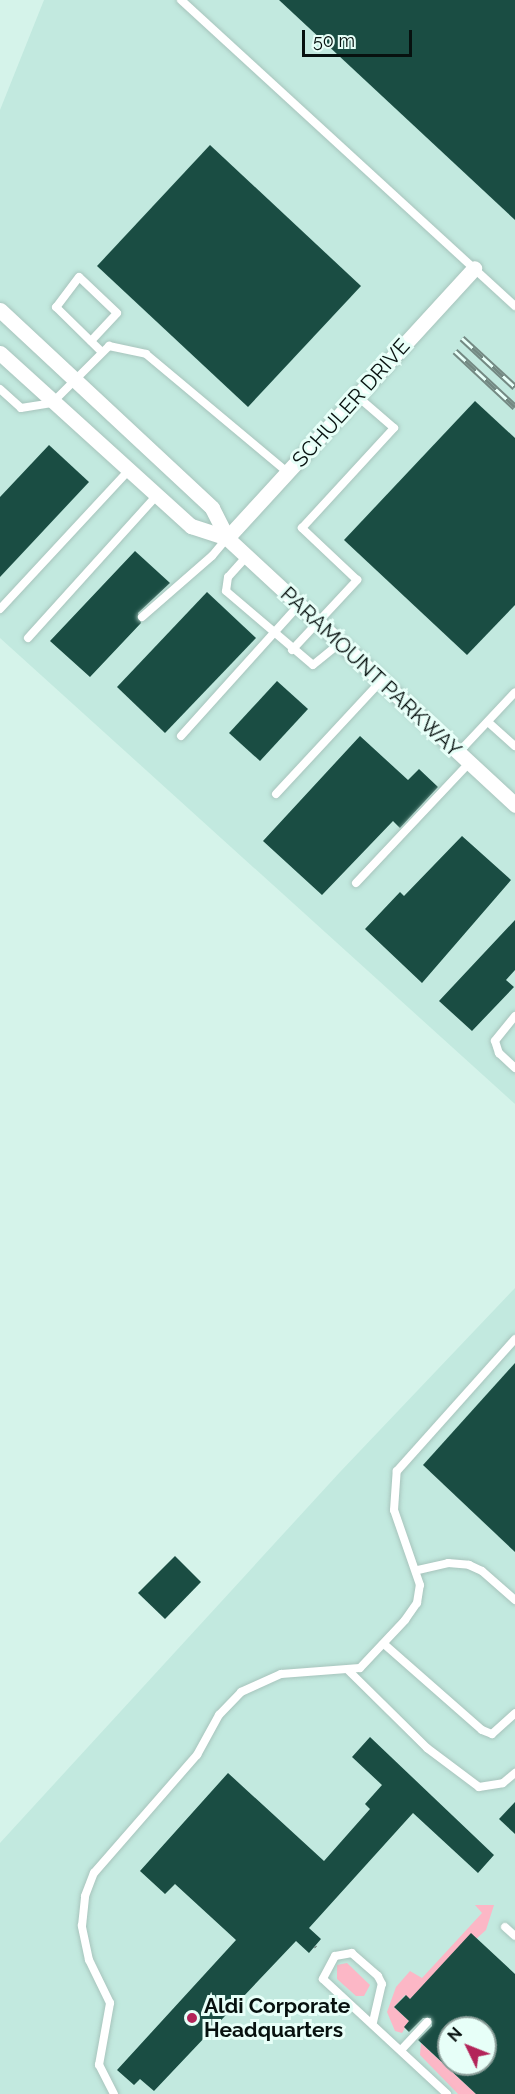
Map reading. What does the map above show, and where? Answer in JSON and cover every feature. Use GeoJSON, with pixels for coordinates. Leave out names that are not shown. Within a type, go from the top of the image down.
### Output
{"type":"FeatureCollection","features":[{"type":"Feature","properties":{"kind":"street","name":"SCHULER DRIVE"},"geometry":{"type":"LineString","coordinates":[[227,538],[474,268]]}},
{"type":"Feature","properties":{"kind":"street","name":"PARAMOUNT PARKWAY"},"geometry":{"type":"LineString","coordinates":[[0,310],[212,508],[227,538],[515,805]]}},
{"type":"Feature","properties":{"kind":"street","name":"PARAMOUNT PARKWAY"},"geometry":{"type":"LineString","coordinates":[[0,353],[52,403],[130,469],[191,526],[227,538]]}},
{"type":"Feature","properties":{"kind":"lane"},"geometry":{"type":"LineString","coordinates":[[181,0],[515,306]]}},
{"type":"Feature","properties":{"kind":"lane"},"geometry":{"type":"LineString","coordinates":[[91,341],[117,313],[79,277],[56,307],[102,352]]}},
{"type":"Feature","properties":{"kind":"lane"},"geometry":{"type":"LineString","coordinates":[[0,389],[21,408],[52,403],[109,346],[146,354],[287,472]]}},
{"type":"Feature","properties":{"kind":"lane"},"geometry":{"type":"LineString","coordinates":[[292,650],[357,580],[302,528],[394,428],[357,396]]}},
{"type":"Feature","properties":{"kind":"lane"},"geometry":{"type":"LineString","coordinates":[[0,609],[130,469]]}},
{"type":"Feature","properties":{"kind":"lane"},"geometry":{"type":"LineString","coordinates":[[28,638],[158,494]]}},
{"type":"Feature","properties":{"kind":"lane"},"geometry":{"type":"LineString","coordinates":[[142,617],[212,556],[227,538]]}},
{"type":"Feature","properties":{"kind":"lane"},"geometry":{"type":"LineString","coordinates":[[247,556],[228,577],[226,591],[292,650],[313,665],[340,643]]}},
{"type":"Feature","properties":{"kind":"lane"},"geometry":{"type":"LineString","coordinates":[[181,736],[299,605]]}},
{"type":"Feature","properties":{"kind":"lane"},"geometry":{"type":"LineString","coordinates":[[276,794],[381,681]]}},
{"type":"Feature","properties":{"kind":"lane"},"geometry":{"type":"LineString","coordinates":[[356,883],[464,758],[488,722],[515,692]]}},
{"type":"Feature","properties":{"kind":"lane"},"geometry":{"type":"LineString","coordinates":[[488,722],[515,746]]}},
{"type":"Feature","properties":{"kind":"lane"},"geometry":{"type":"LineString","coordinates":[[515,1016],[495,1041],[499,1053],[515,1068]]}},
{"type":"Feature","properties":{"kind":"lane"},"geometry":{"type":"LineString","coordinates":[[114,2094],[99,2066],[110,2003],[89,1960],[82,1926],[86,1896],[94,1873],[197,1755],[219,1715],[241,1692],[281,1674],[349,1671],[360,1668],[384,1644],[417,1603],[418,1570],[394,1510],[397,1471],[515,1339]]}},
{"type":"Feature","properties":{"kind":"lane"},"geometry":{"type":"LineString","coordinates":[[418,1570],[448,1563],[482,1571],[515,1600]]}},
{"type":"Feature","properties":{"kind":"lane"},"geometry":{"type":"LineString","coordinates":[[384,1644],[482,1730],[492,1734],[515,1713]]}},
{"type":"Feature","properties":{"kind":"lane"},"geometry":{"type":"LineString","coordinates":[[349,1671],[427,1748],[479,1787],[503,1783],[515,1773]]}},
{"type":"Feature","properties":{"kind":"lane"},"geometry":{"type":"LineString","coordinates":[[505,1927],[515,1936]]}},
{"type":"Feature","properties":{"kind":"lane"},"geometry":{"type":"LineString","coordinates":[[373,2022],[382,1984],[378,1976],[352,1953],[335,1956],[323,1979],[373,2022],[447,2094]]}},
{"type":"Feature","properties":{"kind":"lane"},"geometry":{"type":"LineString","coordinates":[[402,2049],[427,2022]]}},
{"type":"Feature","properties":{"kind":"shaded area"},"geometry":{"type":"Polygon","coordinates":[[[44,0],[515,0],[515,1104],[0,638],[0,110],[44,0]]]}},
{"type":"Feature","properties":{"kind":"shaded area"},"geometry":{"type":"Polygon","coordinates":[[[515,1288],[515,2094],[0,2094],[0,1843],[340,1472],[515,1288]]]}},
{"type":"Feature","properties":{"kind":"shaded area"},"geometry":{"type":"Polygon","coordinates":[[[475,1905],[494,1905],[486,1930],[410,1999],[405,1995],[394,2007],[409,2021],[402,2033],[395,2031],[387,2012],[396,1987],[410,1971],[422,1978],[482,1913],[475,1905]]]}},
{"type":"Feature","properties":{"kind":"shaded area"},"geometry":{"type":"Polygon","coordinates":[[[347,1963],[370,1985],[364,1996],[356,1996],[337,1979],[337,1965],[347,1963]]]}},
{"type":"Feature","properties":{"kind":"shaded area"},"geometry":{"type":"Polygon","coordinates":[[[421,2043],[437,2058],[437,2072],[420,2055],[421,2043]]]}},
{"type":"Feature","properties":{"kind":"shaded area"},"geometry":{"type":"Polygon","coordinates":[[[440,2076],[457,2076],[476,2094],[458,2094],[440,2076]]]}},
{"type":"Feature","properties":{"kind":"building"},"geometry":{"type":"Polygon","coordinates":[[[279,0],[515,0],[515,220],[279,0]]]}},
{"type":"Feature","properties":{"kind":"building"},"geometry":{"type":"Polygon","coordinates":[[[210,145],[361,286],[248,407],[97,266],[210,145]]]}},
{"type":"Feature","properties":{"kind":"building"},"geometry":{"type":"Polygon","coordinates":[[[475,401],[515,438],[515,605],[467,655],[344,540],[475,401]]]}},
{"type":"Feature","properties":{"kind":"building"},"geometry":{"type":"Polygon","coordinates":[[[49,445],[89,482],[0,577],[0,497],[49,445]]]}},
{"type":"Feature","properties":{"kind":"building"},"geometry":{"type":"Polygon","coordinates":[[[135,551],[170,583],[138,613],[141,623],[90,677],[50,641],[135,551]]]}},
{"type":"Feature","properties":{"kind":"building"},"geometry":{"type":"Polygon","coordinates":[[[207,592],[256,638],[165,733],[117,687],[207,592]]]}},
{"type":"Feature","properties":{"kind":"building"},"geometry":{"type":"Polygon","coordinates":[[[277,681],[308,709],[260,761],[229,733],[277,681]]]}},
{"type":"Feature","properties":{"kind":"building"},"geometry":{"type":"Polygon","coordinates":[[[360,736],[408,780],[419,769],[438,787],[400,828],[393,821],[322,895],[263,841],[360,736]]]}},
{"type":"Feature","properties":{"kind":"building"},"geometry":{"type":"Polygon","coordinates":[[[462,836],[511,880],[422,983],[365,929],[400,892],[404,896],[462,836]]]}},
{"type":"Feature","properties":{"kind":"building"},"geometry":{"type":"Polygon","coordinates":[[[515,920],[515,970],[506,980],[514,987],[472,1031],[439,1001],[515,920]]]}},
{"type":"Feature","properties":{"kind":"building"},"geometry":{"type":"Polygon","coordinates":[[[515,1363],[515,1552],[423,1465],[515,1363]]]}},
{"type":"Feature","properties":{"kind":"building"},"geometry":{"type":"Polygon","coordinates":[[[175,1556],[201,1582],[165,1619],[138,1593],[175,1556]]]}},
{"type":"Feature","properties":{"kind":"building"},"geometry":{"type":"Polygon","coordinates":[[[370,1737],[494,1855],[478,1873],[413,1813],[309,1928],[321,1939],[309,1953],[296,1941],[154,2091],[140,2079],[134,2085],[117,2070],[236,1940],[175,1884],[165,1894],[140,1871],[228,1773],[324,1861],[370,1809],[365,1804],[382,1785],[352,1757],[370,1737]]]}},
{"type":"Feature","properties":{"kind":"building"},"geometry":{"type":"Polygon","coordinates":[[[515,1802],[515,1834],[499,1819],[515,1802]]]}},
{"type":"Feature","properties":{"kind":"building"},"geometry":{"type":"Polygon","coordinates":[[[471,1933],[515,1974],[515,2094],[476,2094],[457,2076],[497,2076],[497,2016],[437,2016],[437,2058],[418,2040],[432,2026],[431,2018],[423,2018],[409,2032],[404,2027],[409,2021],[394,2007],[406,1995],[410,1999],[471,1933]]]}},
{"type":"Feature","properties":{"kind":"railway"},"geometry":{"type":"LineString","coordinates":[[462,338],[515,387]]}},
{"type":"Feature","properties":{"kind":"railway"},"geometry":{"type":"LineString","coordinates":[[455,351],[515,407]]}},
{"type":"Feature","properties":{"kind":"place","name":"Aldi Corporate Headquarters"},"geometry":{"type":"Point","coordinates":[192,2018]}}]}
